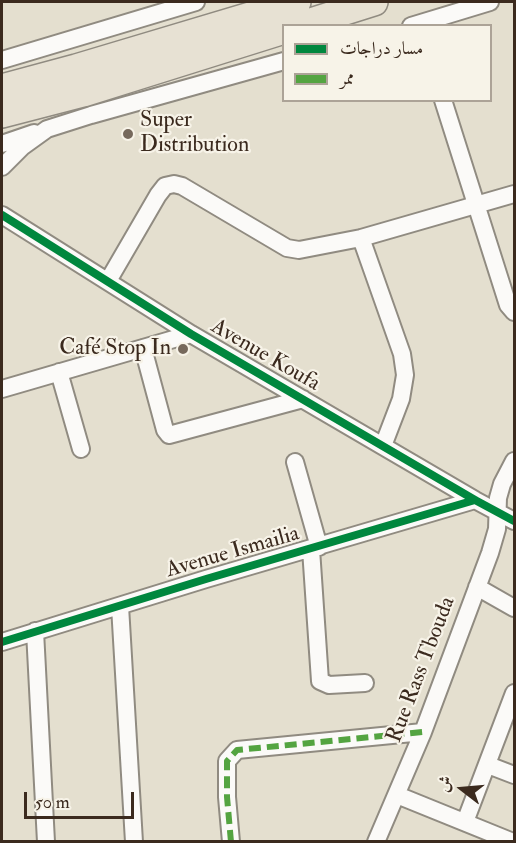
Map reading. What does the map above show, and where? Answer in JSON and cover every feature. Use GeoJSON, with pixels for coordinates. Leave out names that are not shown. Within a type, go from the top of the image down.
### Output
{"type":"FeatureCollection","features":[{"type":"Feature","properties":{"kind":"main road"},"geometry":{"type":"LineString","coordinates":[[2,88],[297,2]]}},
{"type":"Feature","properties":{"kind":"main road"},"geometry":{"type":"LineString","coordinates":[[304,24],[374,2]]}},
{"type":"Feature","properties":{"kind":"main road"},"geometry":{"type":"LineString","coordinates":[[2,114],[83,93],[282,31]]}},
{"type":"Feature","properties":{"kind":"street"},"geometry":{"type":"LineString","coordinates":[[2,60],[195,2]]}},
{"type":"Feature","properties":{"kind":"street"},"geometry":{"type":"LineString","coordinates":[[419,24],[490,2]]}},
{"type":"Feature","properties":{"kind":"street"},"geometry":{"type":"LineString","coordinates":[[2,144],[91,115],[282,62]]}},
{"type":"Feature","properties":{"kind":"street"},"geometry":{"type":"LineString","coordinates":[[444,102],[508,304],[514,312]]}},
{"type":"Feature","properties":{"kind":"street"},"geometry":{"type":"LineString","coordinates":[[2,166],[46,129]]}},
{"type":"Feature","properties":{"kind":"street"},"geometry":{"type":"LineString","coordinates":[[108,281],[158,195],[165,186],[174,184],[182,186],[287,248],[299,250],[361,238],[514,194]]}},
{"type":"Feature","properties":{"kind":"street","name":"Avenue Koufa"},"geometry":{"type":"LineString","coordinates":[[3,217],[191,334],[514,521]]}},
{"type":"Feature","properties":{"kind":"street"},"geometry":{"type":"LineString","coordinates":[[361,238],[402,354],[405,375],[401,399],[383,446]]}},
{"type":"Feature","properties":{"kind":"street"},"geometry":{"type":"LineString","coordinates":[[2,389],[191,334]]}},
{"type":"Feature","properties":{"kind":"street"},"geometry":{"type":"LineString","coordinates":[[143,348],[165,429],[169,435],[303,399]]}},
{"type":"Feature","properties":{"kind":"street"},"geometry":{"type":"LineString","coordinates":[[59,372],[81,449]]}},
{"type":"Feature","properties":{"kind":"street","name":"Rue Rass Tbouda"},"geometry":{"type":"LineString","coordinates":[[376,842],[423,732],[495,539],[496,511],[502,484],[514,461]]}},
{"type":"Feature","properties":{"kind":"street"},"geometry":{"type":"LineString","coordinates":[[296,462],[315,548],[320,681],[325,685],[365,683]]}},
{"type":"Feature","properties":{"kind":"street","name":"Avenue Ismailia"},"geometry":{"type":"LineString","coordinates":[[2,642],[475,500]]}},
{"type":"Feature","properties":{"kind":"street"},"geometry":{"type":"LineString","coordinates":[[477,587],[514,608]]}},
{"type":"Feature","properties":{"kind":"street"},"geometry":{"type":"LineString","coordinates":[[120,606],[134,842]]}},
{"type":"Feature","properties":{"kind":"street"},"geometry":{"type":"LineString","coordinates":[[35,632],[46,842]]}},
{"type":"Feature","properties":{"kind":"street"},"geometry":{"type":"LineString","coordinates":[[465,822],[514,693]]}},
{"type":"Feature","properties":{"kind":"street"},"geometry":{"type":"LineString","coordinates":[[231,842],[227,761],[237,750],[423,732]]}},
{"type":"Feature","properties":{"kind":"street"},"geometry":{"type":"LineString","coordinates":[[488,765],[514,775]]}},
{"type":"Feature","properties":{"kind":"street"},"geometry":{"type":"LineString","coordinates":[[397,795],[508,840]]}},
{"type":"Feature","properties":{"kind":"marked path"},"geometry":{"type":"LineString","coordinates":[[231,842],[227,761],[237,750],[423,732]]}},
{"type":"Feature","properties":{"kind":"cycle path"},"geometry":{"type":"LineString","coordinates":[[2,215],[191,334],[514,521]]}},
{"type":"Feature","properties":{"kind":"cycle path"},"geometry":{"type":"LineString","coordinates":[[2,642],[475,500]]}},
{"type":"Feature","properties":{"kind":"place","name":"Super Distribution"},"geometry":{"type":"Point","coordinates":[128,134]}},
{"type":"Feature","properties":{"kind":"place","name":"Café Stop In"},"geometry":{"type":"Point","coordinates":[183,349]}}]}
